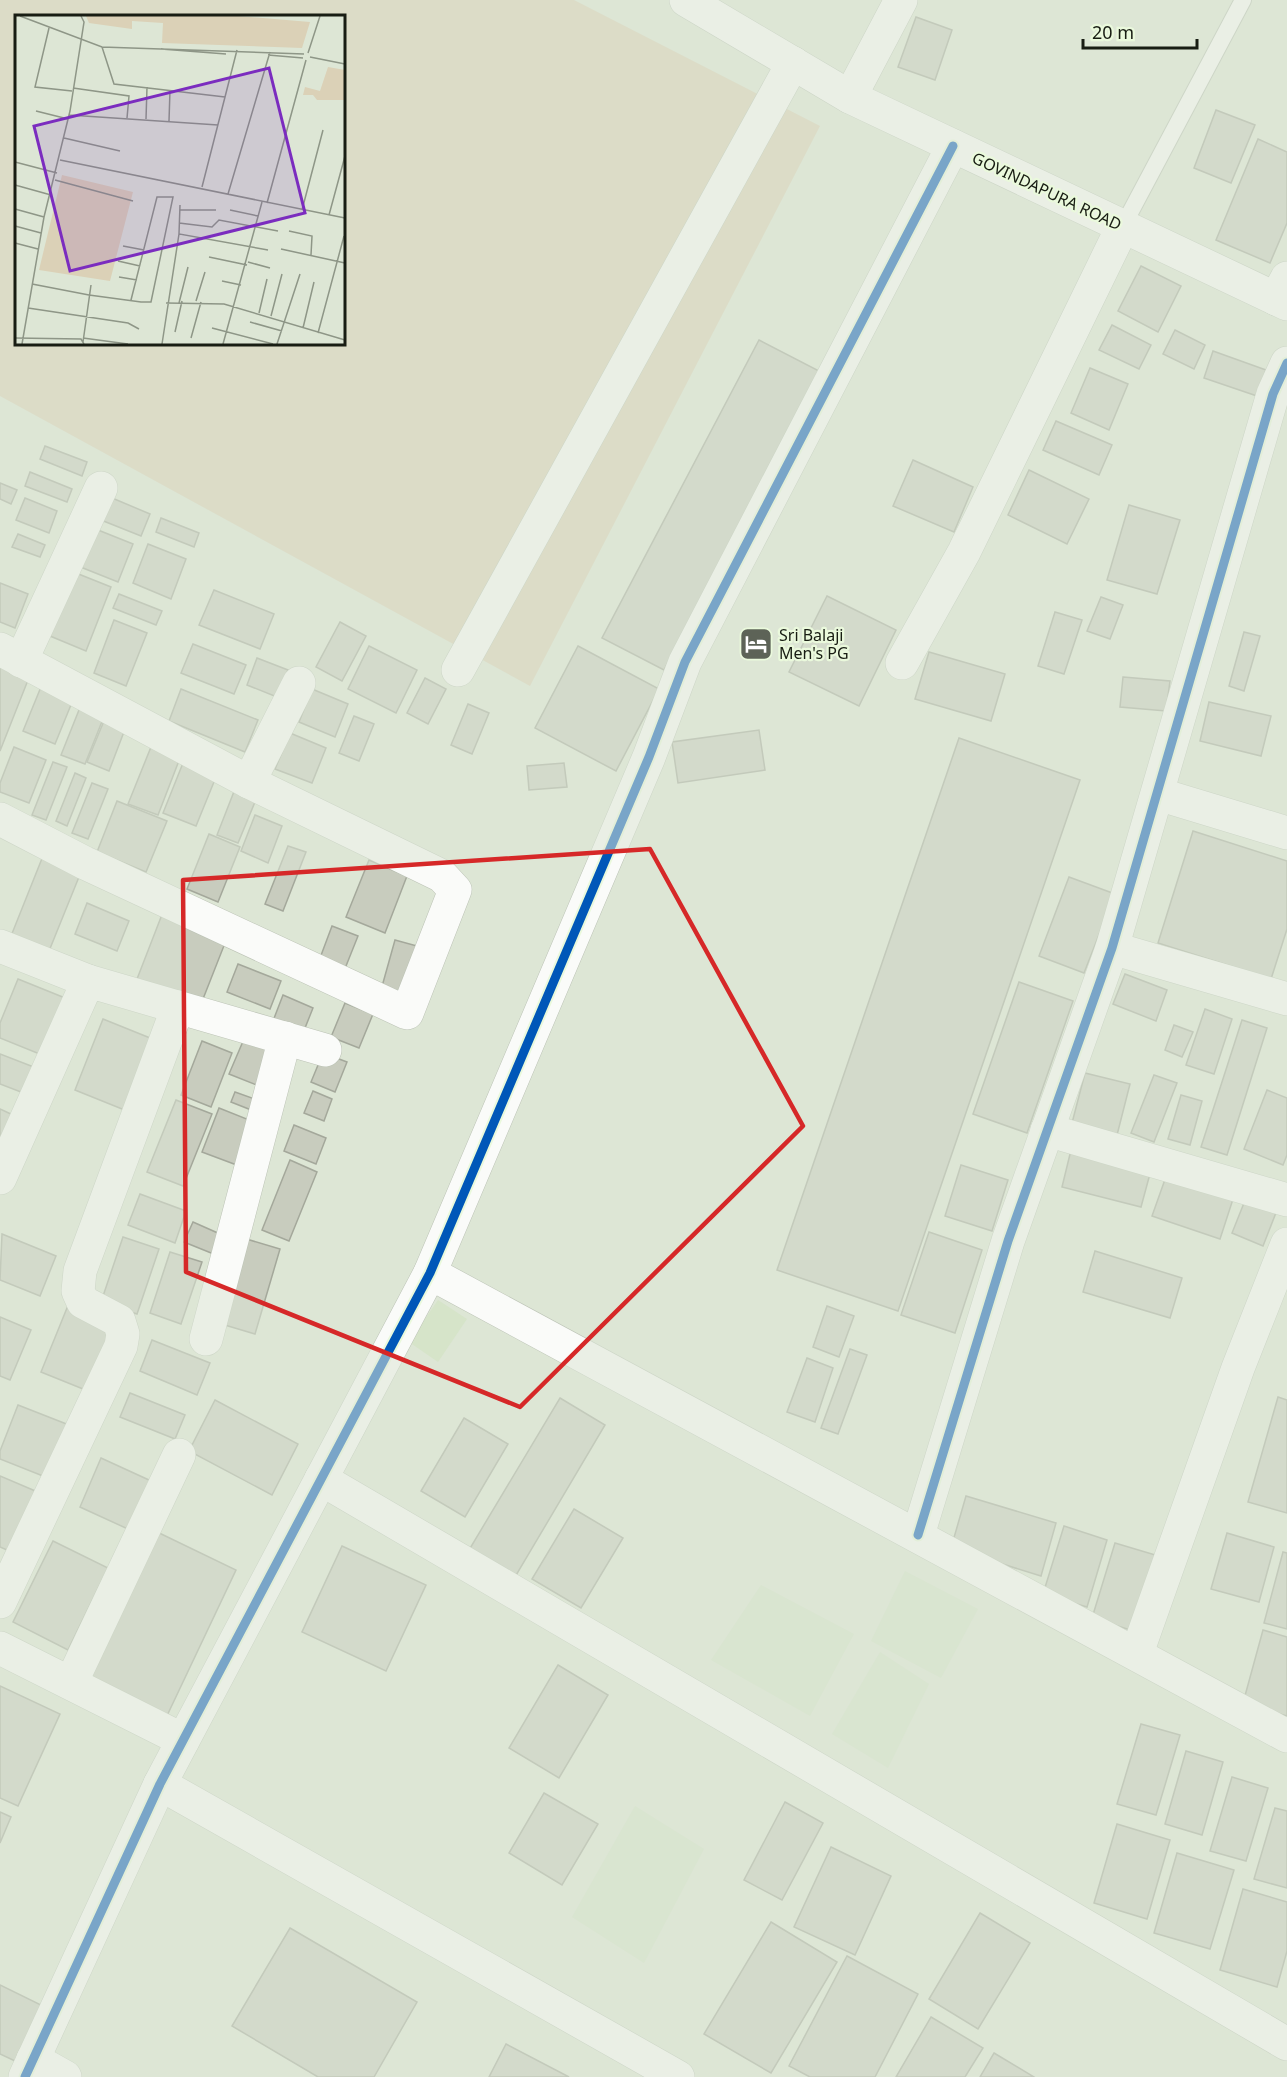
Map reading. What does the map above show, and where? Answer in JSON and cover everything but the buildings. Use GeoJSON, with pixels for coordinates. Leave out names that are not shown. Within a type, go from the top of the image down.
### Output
{"type":"FeatureCollection","features":[{"type":"Feature","properties":{"kind":"street","name":"GOVINDAPURA ROAD"},"geometry":{"type":"LineString","coordinates":[[686,0],[850,97],[1123,226],[1284,294]]}},
{"type":"Feature","properties":{"kind":"street"},"geometry":{"type":"LineString","coordinates":[[850,97],[901,0]]}},
{"type":"Feature","properties":{"kind":"street"},"geometry":{"type":"LineString","coordinates":[[458,670],[793,63]]}},
{"type":"Feature","properties":{"kind":"street"},"geometry":{"type":"LineString","coordinates":[[65,2077],[29,2068],[160,1784],[430,1273],[649,757],[685,662],[953,146]]}},
{"type":"Feature","properties":{"kind":"street"},"geometry":{"type":"LineString","coordinates":[[902,663],[964,552],[1123,226]]}},
{"type":"Feature","properties":{"kind":"street"},"geometry":{"type":"LineString","coordinates":[[918,1535],[1008,1241],[1112,948],[1273,394],[1287,363]]}},
{"type":"Feature","properties":{"kind":"street"},"geometry":{"type":"LineString","coordinates":[[0,819],[86,863],[406,1012],[455,890],[442,876],[249,782],[11,655],[101,488]]}},
{"type":"Feature","properties":{"kind":"street"},"geometry":{"type":"LineString","coordinates":[[249,782],[298,683]]}},
{"type":"Feature","properties":{"kind":"street"},"geometry":{"type":"LineString","coordinates":[[1158,794],[1287,833]]}},
{"type":"Feature","properties":{"kind":"street"},"geometry":{"type":"LineString","coordinates":[[0,946],[88,981],[325,1050]]}},
{"type":"Feature","properties":{"kind":"street"},"geometry":{"type":"LineString","coordinates":[[1112,948],[1287,999]]}},
{"type":"Feature","properties":{"kind":"street"},"geometry":{"type":"LineString","coordinates":[[0,1178],[88,981]]}},
{"type":"Feature","properties":{"kind":"street"},"geometry":{"type":"LineString","coordinates":[[0,1602],[121,1346],[123,1334],[120,1321],[83,1302],[78,1292],[80,1271],[178,1007]]}},
{"type":"Feature","properties":{"kind":"street"},"geometry":{"type":"LineString","coordinates":[[206,1339],[285,1038]]}},
{"type":"Feature","properties":{"kind":"street"},"geometry":{"type":"LineString","coordinates":[[1047,1130],[1287,1200]]}},
{"type":"Feature","properties":{"kind":"street"},"geometry":{"type":"LineString","coordinates":[[1137,1653],[1238,1368],[1287,1244]]}},
{"type":"Feature","properties":{"kind":"street"},"geometry":{"type":"LineString","coordinates":[[430,1273],[1287,1736]]}},
{"type":"Feature","properties":{"kind":"street"},"geometry":{"type":"LineString","coordinates":[[71,1683],[179,1455]]}},
{"type":"Feature","properties":{"kind":"street"},"geometry":{"type":"LineString","coordinates":[[321,1479],[1287,2044]]}},
{"type":"Feature","properties":{"kind":"street"},"geometry":{"type":"LineString","coordinates":[[0,1648],[183,1740]]}},
{"type":"Feature","properties":{"kind":"street"},"geometry":{"type":"LineString","coordinates":[[160,1784],[678,2077]]}},
{"type":"Feature","properties":{"kind":"lane"},"geometry":{"type":"LineString","coordinates":[[1123,226],[1243,0]]}},
{"type":"Feature","properties":{"kind":"highlighted area"},"geometry":{"type":"Polygon","coordinates":[[[650,849],[803,1126],[520,1407],[186,1272],[183,880],[650,849]]]}},
{"type":"Feature","properties":{"kind":"shaded area"},"geometry":{"type":"Polygon","coordinates":[[[0,0],[574,0],[820,126],[530,686],[0,396],[0,0]]]}},
{"type":"Feature","properties":{"kind":"shaded area"},"geometry":{"type":"Polygon","coordinates":[[[438,1300],[467,1319],[438,1362],[409,1342],[438,1300]]]}},
{"type":"Feature","properties":{"kind":"shaded area"},"geometry":{"type":"Polygon","coordinates":[[[905,1571],[978,1609],[941,1678],[871,1641],[905,1571]]]}},
{"type":"Feature","properties":{"kind":"shaded area"},"geometry":{"type":"Polygon","coordinates":[[[761,1585],[854,1634],[810,1716],[711,1660],[761,1585]]]}},
{"type":"Feature","properties":{"kind":"shaded area"},"geometry":{"type":"Polygon","coordinates":[[[880,1652],[929,1684],[888,1768],[832,1734],[880,1652]]]}},
{"type":"Feature","properties":{"kind":"shaded area"},"geometry":{"type":"Polygon","coordinates":[[[635,1806],[704,1849],[644,1963],[572,1917],[635,1806]]]}},
{"type":"Feature","properties":{"kind":"cycle path"},"geometry":{"type":"LineString","coordinates":[[25,2077],[160,1784],[430,1273],[649,757],[685,662],[953,146]]}},
{"type":"Feature","properties":{"kind":"cycle path"},"geometry":{"type":"LineString","coordinates":[[918,1535],[1008,1241],[1112,948],[1273,394],[1287,363]]}},
{"type":"Feature","properties":{"kind":"place","name":"Sri Balaji Men's PG"},"geometry":{"type":"Point","coordinates":[756,644]}}]}
